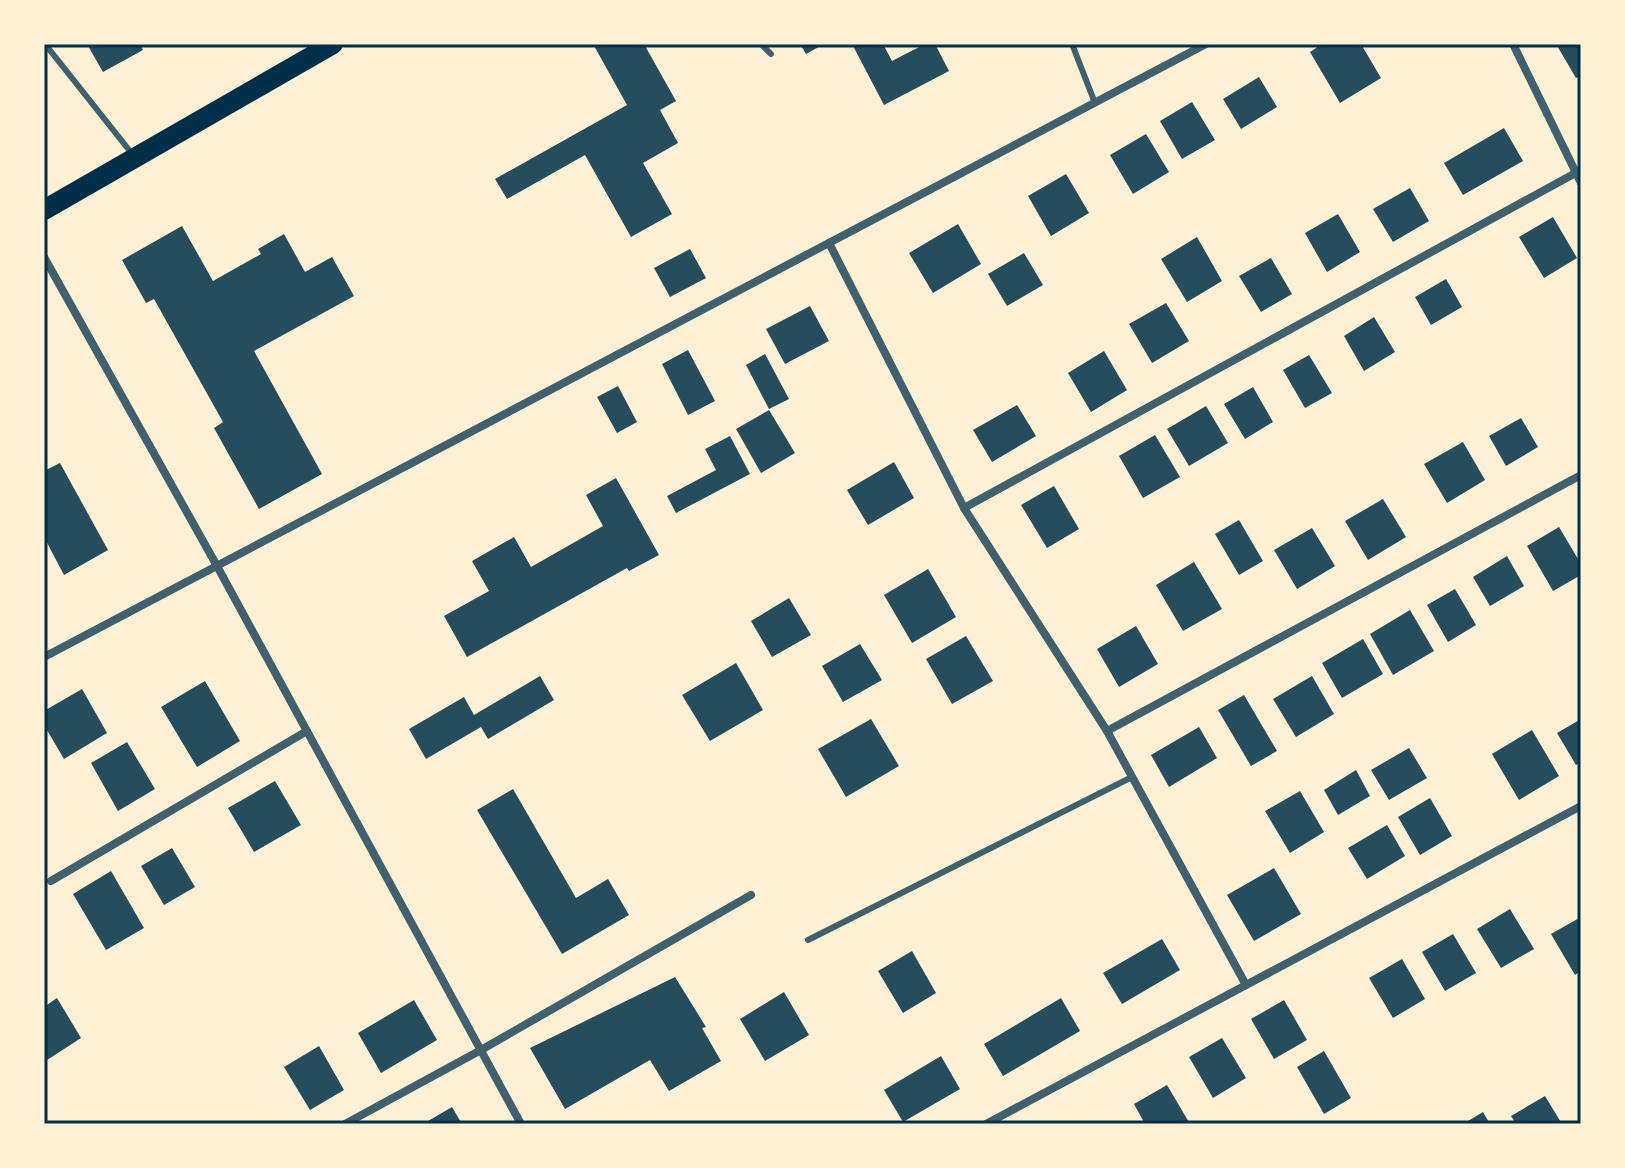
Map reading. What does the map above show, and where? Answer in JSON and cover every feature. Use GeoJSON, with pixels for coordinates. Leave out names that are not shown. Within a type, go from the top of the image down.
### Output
{"type":"FeatureCollection","features":[{"type":"Feature","properties":{"kind":"main road"},"geometry":{"type":"LineString","coordinates":[[44,210],[333,44]]}},
{"type":"Feature","properties":{"kind":"street"},"geometry":{"type":"LineString","coordinates":[[46,656],[1206,44]]}},
{"type":"Feature","properties":{"kind":"street"},"geometry":{"type":"LineString","coordinates":[[1513,44],[1581,183]]}},
{"type":"Feature","properties":{"kind":"street"},"geometry":{"type":"LineString","coordinates":[[964,508],[1578,172]]}},
{"type":"Feature","properties":{"kind":"street"},"geometry":{"type":"LineString","coordinates":[[829,243],[964,508],[1107,731],[1246,985]]}},
{"type":"Feature","properties":{"kind":"street"},"geometry":{"type":"LineString","coordinates":[[44,257],[217,566],[521,1124]]}},
{"type":"Feature","properties":{"kind":"street"},"geometry":{"type":"LineString","coordinates":[[1107,731],[1581,475]]}},
{"type":"Feature","properties":{"kind":"street"},"geometry":{"type":"LineString","coordinates":[[51,881],[307,731]]}},
{"type":"Feature","properties":{"kind":"street"},"geometry":{"type":"LineString","coordinates":[[986,1124],[1581,806]]}},
{"type":"Feature","properties":{"kind":"street"},"geometry":{"type":"LineString","coordinates":[[345,1124],[751,895]]}},
{"type":"Feature","properties":{"kind":"lane"},"geometry":{"type":"LineString","coordinates":[[45,44],[135,158]]}},
{"type":"Feature","properties":{"kind":"lane"},"geometry":{"type":"LineString","coordinates":[[761,44],[771,54]]}},
{"type":"Feature","properties":{"kind":"lane"},"geometry":{"type":"LineString","coordinates":[[1072,44],[1095,103]]}},
{"type":"Feature","properties":{"kind":"lane"},"geometry":{"type":"LineString","coordinates":[[808,940],[1132,777]]}},
{"type":"Feature","properties":{"kind":"building"},"geometry":{"type":"Polygon","coordinates":[[[87,44],[140,44],[143,50],[103,72],[87,44]]]}},
{"type":"Feature","properties":{"kind":"building"},"geometry":{"type":"Polygon","coordinates":[[[593,44],[644,44],[676,101],[660,110],[678,143],[643,163],[672,214],[631,237],[585,155],[507,199],[495,179],[627,105],[593,44]]]}},
{"type":"Feature","properties":{"kind":"building"},"geometry":{"type":"Polygon","coordinates":[[[800,44],[824,44],[806,54],[800,44]]]}},
{"type":"Feature","properties":{"kind":"building"},"geometry":{"type":"Polygon","coordinates":[[[852,44],[883,44],[892,61],[925,44],[935,44],[949,71],[884,105],[852,44]]]}},
{"type":"Feature","properties":{"kind":"building"},"geometry":{"type":"Polygon","coordinates":[[[1322,44],[1361,44],[1381,78],[1340,103],[1310,52],[1322,44]]]}},
{"type":"Feature","properties":{"kind":"building"},"geometry":{"type":"Polygon","coordinates":[[[1556,44],[1581,44],[1581,76],[1576,78],[1556,44]]]}},
{"type":"Feature","properties":{"kind":"building"},"geometry":{"type":"Polygon","coordinates":[[[1259,77],[1277,107],[1241,129],[1223,99],[1259,77]]]}},
{"type":"Feature","properties":{"kind":"building"},"geometry":{"type":"Polygon","coordinates":[[[1192,102],[1215,140],[1182,159],[1160,121],[1192,102]]]}},
{"type":"Feature","properties":{"kind":"building"},"geometry":{"type":"Polygon","coordinates":[[[1504,128],[1523,161],[1463,195],[1444,163],[1504,128]]]}},
{"type":"Feature","properties":{"kind":"building"},"geometry":{"type":"Polygon","coordinates":[[[1146,134],[1169,172],[1133,194],[1110,155],[1146,134]]]}},
{"type":"Feature","properties":{"kind":"building"},"geometry":{"type":"Polygon","coordinates":[[[1066,174],[1089,213],[1051,236],[1028,196],[1066,174]]]}},
{"type":"Feature","properties":{"kind":"building"},"geometry":{"type":"Polygon","coordinates":[[[1410,188],[1429,221],[1393,242],[1373,209],[1410,188]]]}},
{"type":"Feature","properties":{"kind":"building"},"geometry":{"type":"Polygon","coordinates":[[[1338,214],[1360,252],[1327,272],[1305,233],[1338,214]]]}},
{"type":"Feature","properties":{"kind":"building"},"geometry":{"type":"Polygon","coordinates":[[[1553,217],[1577,258],[1544,278],[1519,237],[1553,217]]]}},
{"type":"Feature","properties":{"kind":"building"},"geometry":{"type":"Polygon","coordinates":[[[958,224],[981,264],[933,293],[909,253],[958,224]]]}},
{"type":"Feature","properties":{"kind":"building"},"geometry":{"type":"Polygon","coordinates":[[[182,226],[213,281],[261,254],[258,249],[284,234],[305,272],[332,257],[354,296],[254,351],[322,474],[259,509],[214,428],[223,422],[154,299],[146,303],[122,260],[182,226]]]}},
{"type":"Feature","properties":{"kind":"building"},"geometry":{"type":"Polygon","coordinates":[[[1197,237],[1222,281],[1187,302],[1161,259],[1197,237]]]}},
{"type":"Feature","properties":{"kind":"building"},"geometry":{"type":"Polygon","coordinates":[[[690,249],[706,278],[670,297],[654,268],[690,249]]]}},
{"type":"Feature","properties":{"kind":"building"},"geometry":{"type":"Polygon","coordinates":[[[1024,253],[1043,285],[1007,306],[988,274],[1024,253]]]}},
{"type":"Feature","properties":{"kind":"building"},"geometry":{"type":"Polygon","coordinates":[[[1271,258],[1292,294],[1261,312],[1239,276],[1271,258]]]}},
{"type":"Feature","properties":{"kind":"building"},"geometry":{"type":"Polygon","coordinates":[[[1446,279],[1462,307],[1431,325],[1415,297],[1446,279]]]}},
{"type":"Feature","properties":{"kind":"building"},"geometry":{"type":"Polygon","coordinates":[[[1166,303],[1189,341],[1152,363],[1129,324],[1166,303]]]}},
{"type":"Feature","properties":{"kind":"building"},"geometry":{"type":"Polygon","coordinates":[[[810,306],[829,341],[785,364],[766,329],[810,306]]]}},
{"type":"Feature","properties":{"kind":"building"},"geometry":{"type":"Polygon","coordinates":[[[1374,317],[1395,352],[1364,371],[1344,336],[1374,317]]]}},
{"type":"Feature","properties":{"kind":"building"},"geometry":{"type":"Polygon","coordinates":[[[688,350],[715,401],[688,415],[662,364],[688,350]]]}},
{"type":"Feature","properties":{"kind":"building"},"geometry":{"type":"Polygon","coordinates":[[[1104,351],[1127,390],[1091,412],[1068,373],[1104,351]]]}},
{"type":"Feature","properties":{"kind":"building"},"geometry":{"type":"Polygon","coordinates":[[[765,354],[789,399],[769,409],[746,365],[765,354]]]}},
{"type":"Feature","properties":{"kind":"building"},"geometry":{"type":"Polygon","coordinates":[[[1309,355],[1332,393],[1305,408],[1283,370],[1309,355]]]}},
{"type":"Feature","properties":{"kind":"building"},"geometry":{"type":"Polygon","coordinates":[[[618,386],[637,422],[617,433],[597,397],[618,386]]]}},
{"type":"Feature","properties":{"kind":"building"},"geometry":{"type":"Polygon","coordinates":[[[1253,387],[1273,422],[1245,439],[1224,404],[1253,387]]]}},
{"type":"Feature","properties":{"kind":"building"},"geometry":{"type":"Polygon","coordinates":[[[1017,405],[1036,436],[992,462],[973,430],[1017,405]]]}},
{"type":"Feature","properties":{"kind":"building"},"geometry":{"type":"Polygon","coordinates":[[[1206,406],[1228,443],[1189,466],[1167,429],[1206,406]]]}},
{"type":"Feature","properties":{"kind":"building"},"geometry":{"type":"Polygon","coordinates":[[[769,410],[795,453],[761,473],[736,429],[769,410]]]}},
{"type":"Feature","properties":{"kind":"building"},"geometry":{"type":"Polygon","coordinates":[[[1521,418],[1538,447],[1506,466],[1489,436],[1521,418]]]}},
{"type":"Feature","properties":{"kind":"building"},"geometry":{"type":"Polygon","coordinates":[[[1155,435],[1180,477],[1143,498],[1119,456],[1155,435]]]}},
{"type":"Feature","properties":{"kind":"building"},"geometry":{"type":"Polygon","coordinates":[[[730,436],[750,474],[676,513],[667,496],[716,470],[705,449],[730,436]]]}},
{"type":"Feature","properties":{"kind":"building"},"geometry":{"type":"Polygon","coordinates":[[[1463,442],[1485,480],[1447,503],[1424,464],[1463,442]]]}},
{"type":"Feature","properties":{"kind":"building"},"geometry":{"type":"Polygon","coordinates":[[[894,462],[914,498],[868,525],[847,490],[894,462]]]}},
{"type":"Feature","properties":{"kind":"building"},"geometry":{"type":"Polygon","coordinates":[[[60,463],[108,550],[64,575],[44,537],[44,471],[60,463]]]}},
{"type":"Feature","properties":{"kind":"building"},"geometry":{"type":"Polygon","coordinates":[[[616,478],[659,555],[629,571],[627,568],[467,657],[444,616],[489,591],[472,561],[514,537],[531,567],[603,526],[586,495],[616,478]]]}},
{"type":"Feature","properties":{"kind":"building"},"geometry":{"type":"Polygon","coordinates":[[[1054,486],[1079,529],[1047,548],[1021,505],[1054,486]]]}},
{"type":"Feature","properties":{"kind":"building"},"geometry":{"type":"Polygon","coordinates":[[[1383,499],[1406,537],[1368,560],[1345,521],[1383,499]]]}},
{"type":"Feature","properties":{"kind":"building"},"geometry":{"type":"Polygon","coordinates":[[[1239,520],[1263,561],[1239,575],[1215,534],[1239,520]]]}},
{"type":"Feature","properties":{"kind":"building"},"geometry":{"type":"Polygon","coordinates":[[[1559,527],[1581,564],[1581,575],[1553,591],[1527,546],[1559,527]]]}},
{"type":"Feature","properties":{"kind":"building"},"geometry":{"type":"Polygon","coordinates":[[[1312,528],[1335,566],[1297,589],[1274,550],[1312,528]]]}},
{"type":"Feature","properties":{"kind":"building"},"geometry":{"type":"Polygon","coordinates":[[[1507,556],[1524,586],[1490,606],[1473,577],[1507,556]]]}},
{"type":"Feature","properties":{"kind":"building"},"geometry":{"type":"Polygon","coordinates":[[[1194,562],[1222,609],[1183,631],[1156,585],[1194,562]]]}},
{"type":"Feature","properties":{"kind":"building"},"geometry":{"type":"Polygon","coordinates":[[[928,569],[956,617],[912,643],[884,595],[928,569]]]}},
{"type":"Feature","properties":{"kind":"building"},"geometry":{"type":"Polygon","coordinates":[[[1455,589],[1476,625],[1448,642],[1427,605],[1455,589]]]}},
{"type":"Feature","properties":{"kind":"building"},"geometry":{"type":"Polygon","coordinates":[[[789,598],[811,635],[772,657],[751,621],[789,598]]]}},
{"type":"Feature","properties":{"kind":"building"},"geometry":{"type":"Polygon","coordinates":[[[1410,610],[1434,651],[1393,675],[1370,634],[1410,610]]]}},
{"type":"Feature","properties":{"kind":"building"},"geometry":{"type":"Polygon","coordinates":[[[1136,626],[1158,664],[1119,687],[1097,649],[1136,626]]]}},
{"type":"Feature","properties":{"kind":"building"},"geometry":{"type":"Polygon","coordinates":[[[966,636],[993,681],[952,704],[926,659],[966,636]]]}},
{"type":"Feature","properties":{"kind":"building"},"geometry":{"type":"Polygon","coordinates":[[[1363,639],[1383,674],[1342,698],[1322,663],[1363,639]]]}},
{"type":"Feature","properties":{"kind":"building"},"geometry":{"type":"Polygon","coordinates":[[[860,644],[882,680],[843,702],[822,666],[860,644]]]}},
{"type":"Feature","properties":{"kind":"building"},"geometry":{"type":"Polygon","coordinates":[[[736,663],[763,710],[710,741],[682,695],[736,663]]]}},
{"type":"Feature","properties":{"kind":"building"},"geometry":{"type":"Polygon","coordinates":[[[540,676],[554,700],[488,739],[481,727],[426,759],[409,729],[464,697],[474,715],[540,676]]]}},
{"type":"Feature","properties":{"kind":"building"},"geometry":{"type":"Polygon","coordinates":[[[1312,676],[1334,714],[1296,737],[1273,699],[1312,676]]]}},
{"type":"Feature","properties":{"kind":"building"},"geometry":{"type":"Polygon","coordinates":[[[205,681],[240,741],[197,767],[161,707],[205,681]]]}},
{"type":"Feature","properties":{"kind":"building"},"geometry":{"type":"Polygon","coordinates":[[[82,689],[107,733],[64,759],[44,725],[44,711],[82,689]]]}},
{"type":"Feature","properties":{"kind":"building"},"geometry":{"type":"Polygon","coordinates":[[[1244,695],[1277,751],[1251,766],[1218,710],[1244,695]]]}},
{"type":"Feature","properties":{"kind":"building"},"geometry":{"type":"Polygon","coordinates":[[[871,719],[899,766],[846,797],[818,749],[871,719]]]}},
{"type":"Feature","properties":{"kind":"building"},"geometry":{"type":"Polygon","coordinates":[[[1581,719],[1581,762],[1576,765],[1557,733],[1581,719]]]}},
{"type":"Feature","properties":{"kind":"building"},"geometry":{"type":"Polygon","coordinates":[[[1199,727],[1217,758],[1169,787],[1151,755],[1199,727]]]}},
{"type":"Feature","properties":{"kind":"building"},"geometry":{"type":"Polygon","coordinates":[[[1532,730],[1559,776],[1519,800],[1492,754],[1532,730]]]}},
{"type":"Feature","properties":{"kind":"building"},"geometry":{"type":"Polygon","coordinates":[[[127,742],[155,789],[118,811],[91,763],[127,742]]]}},
{"type":"Feature","properties":{"kind":"building"},"geometry":{"type":"Polygon","coordinates":[[[1409,748],[1427,778],[1389,800],[1371,770],[1409,748]]]}},
{"type":"Feature","properties":{"kind":"building"},"geometry":{"type":"Polygon","coordinates":[[[1356,770],[1370,796],[1338,815],[1324,790],[1356,770]]]}},
{"type":"Feature","properties":{"kind":"building"},"geometry":{"type":"Polygon","coordinates":[[[275,781],[301,825],[254,852],[228,808],[275,781]]]}},
{"type":"Feature","properties":{"kind":"building"},"geometry":{"type":"Polygon","coordinates":[[[513,789],[576,898],[608,879],[629,915],[562,954],[477,810],[513,789]]]}},
{"type":"Feature","properties":{"kind":"building"},"geometry":{"type":"Polygon","coordinates":[[[1300,791],[1324,832],[1290,853],[1265,811],[1300,791]]]}},
{"type":"Feature","properties":{"kind":"building"},"geometry":{"type":"Polygon","coordinates":[[[1430,798],[1452,836],[1420,855],[1398,817],[1430,798]]]}},
{"type":"Feature","properties":{"kind":"building"},"geometry":{"type":"Polygon","coordinates":[[[1387,825],[1405,856],[1367,879],[1348,848],[1387,825]]]}},
{"type":"Feature","properties":{"kind":"building"},"geometry":{"type":"Polygon","coordinates":[[[172,848],[195,887],[164,905],[141,866],[172,848]]]}},
{"type":"Feature","properties":{"kind":"building"},"geometry":{"type":"Polygon","coordinates":[[[1274,868],[1301,914],[1254,941],[1227,895],[1274,868]]]}},
{"type":"Feature","properties":{"kind":"building"},"geometry":{"type":"Polygon","coordinates":[[[111,871],[144,928],[106,950],[73,894],[111,871]]]}},
{"type":"Feature","properties":{"kind":"building"},"geometry":{"type":"Polygon","coordinates":[[[1510,909],[1534,949],[1501,968],[1477,929],[1510,909]]]}},
{"type":"Feature","properties":{"kind":"building"},"geometry":{"type":"Polygon","coordinates":[[[1581,917],[1581,971],[1575,975],[1551,934],[1581,917]]]}},
{"type":"Feature","properties":{"kind":"building"},"geometry":{"type":"Polygon","coordinates":[[[1453,934],[1476,973],[1445,991],[1422,952],[1453,934]]]}},
{"type":"Feature","properties":{"kind":"building"},"geometry":{"type":"Polygon","coordinates":[[[1162,939],[1180,970],[1122,1004],[1103,973],[1162,939]]]}},
{"type":"Feature","properties":{"kind":"building"},"geometry":{"type":"Polygon","coordinates":[[[912,951],[936,993],[903,1013],[878,971],[912,951]]]}},
{"type":"Feature","properties":{"kind":"building"},"geometry":{"type":"Polygon","coordinates":[[[1402,959],[1425,999],[1393,1018],[1369,978],[1402,959]]]}},
{"type":"Feature","properties":{"kind":"building"},"geometry":{"type":"Polygon","coordinates":[[[675,977],[706,1027],[702,1028],[721,1061],[669,1091],[650,1060],[565,1109],[530,1048],[675,977]]]}},
{"type":"Feature","properties":{"kind":"building"},"geometry":{"type":"Polygon","coordinates":[[[784,992],[809,1035],[765,1061],[740,1019],[784,992]]]}},
{"type":"Feature","properties":{"kind":"building"},"geometry":{"type":"Polygon","coordinates":[[[57,998],[81,1038],[44,1062],[44,1007],[57,998]]]}},
{"type":"Feature","properties":{"kind":"building"},"geometry":{"type":"Polygon","coordinates":[[[1061,998],[1080,1031],[1003,1076],[984,1044],[1061,998]]]}},
{"type":"Feature","properties":{"kind":"building"},"geometry":{"type":"Polygon","coordinates":[[[414,1000],[437,1040],[381,1073],[358,1033],[414,1000]]]}},
{"type":"Feature","properties":{"kind":"building"},"geometry":{"type":"Polygon","coordinates":[[[1284,1000],[1307,1040],[1274,1059],[1251,1019],[1284,1000]]]}},
{"type":"Feature","properties":{"kind":"building"},"geometry":{"type":"Polygon","coordinates":[[[1222,1038],[1246,1078],[1213,1098],[1189,1057],[1222,1038]]]}},
{"type":"Feature","properties":{"kind":"building"},"geometry":{"type":"Polygon","coordinates":[[[319,1046],[344,1090],[310,1110],[284,1067],[319,1046]]]}},
{"type":"Feature","properties":{"kind":"building"},"geometry":{"type":"Polygon","coordinates":[[[1324,1051],[1351,1098],[1324,1114],[1297,1067],[1324,1051]]]}},
{"type":"Feature","properties":{"kind":"building"},"geometry":{"type":"Polygon","coordinates":[[[941,1056],[960,1089],[903,1122],[884,1090],[941,1056]]]}},
{"type":"Feature","properties":{"kind":"building"},"geometry":{"type":"Polygon","coordinates":[[[1167,1085],[1190,1124],[1145,1124],[1134,1104],[1167,1085]]]}},
{"type":"Feature","properties":{"kind":"building"},"geometry":{"type":"Polygon","coordinates":[[[1545,1096],[1562,1124],[1516,1124],[1511,1116],[1545,1096]]]}},
{"type":"Feature","properties":{"kind":"building"},"geometry":{"type":"Polygon","coordinates":[[[452,1107],[462,1124],[423,1124],[452,1107]]]}},
{"type":"Feature","properties":{"kind":"building"},"geometry":{"type":"Polygon","coordinates":[[[1483,1112],[1490,1124],[1463,1124],[1483,1112]]]}}]}
